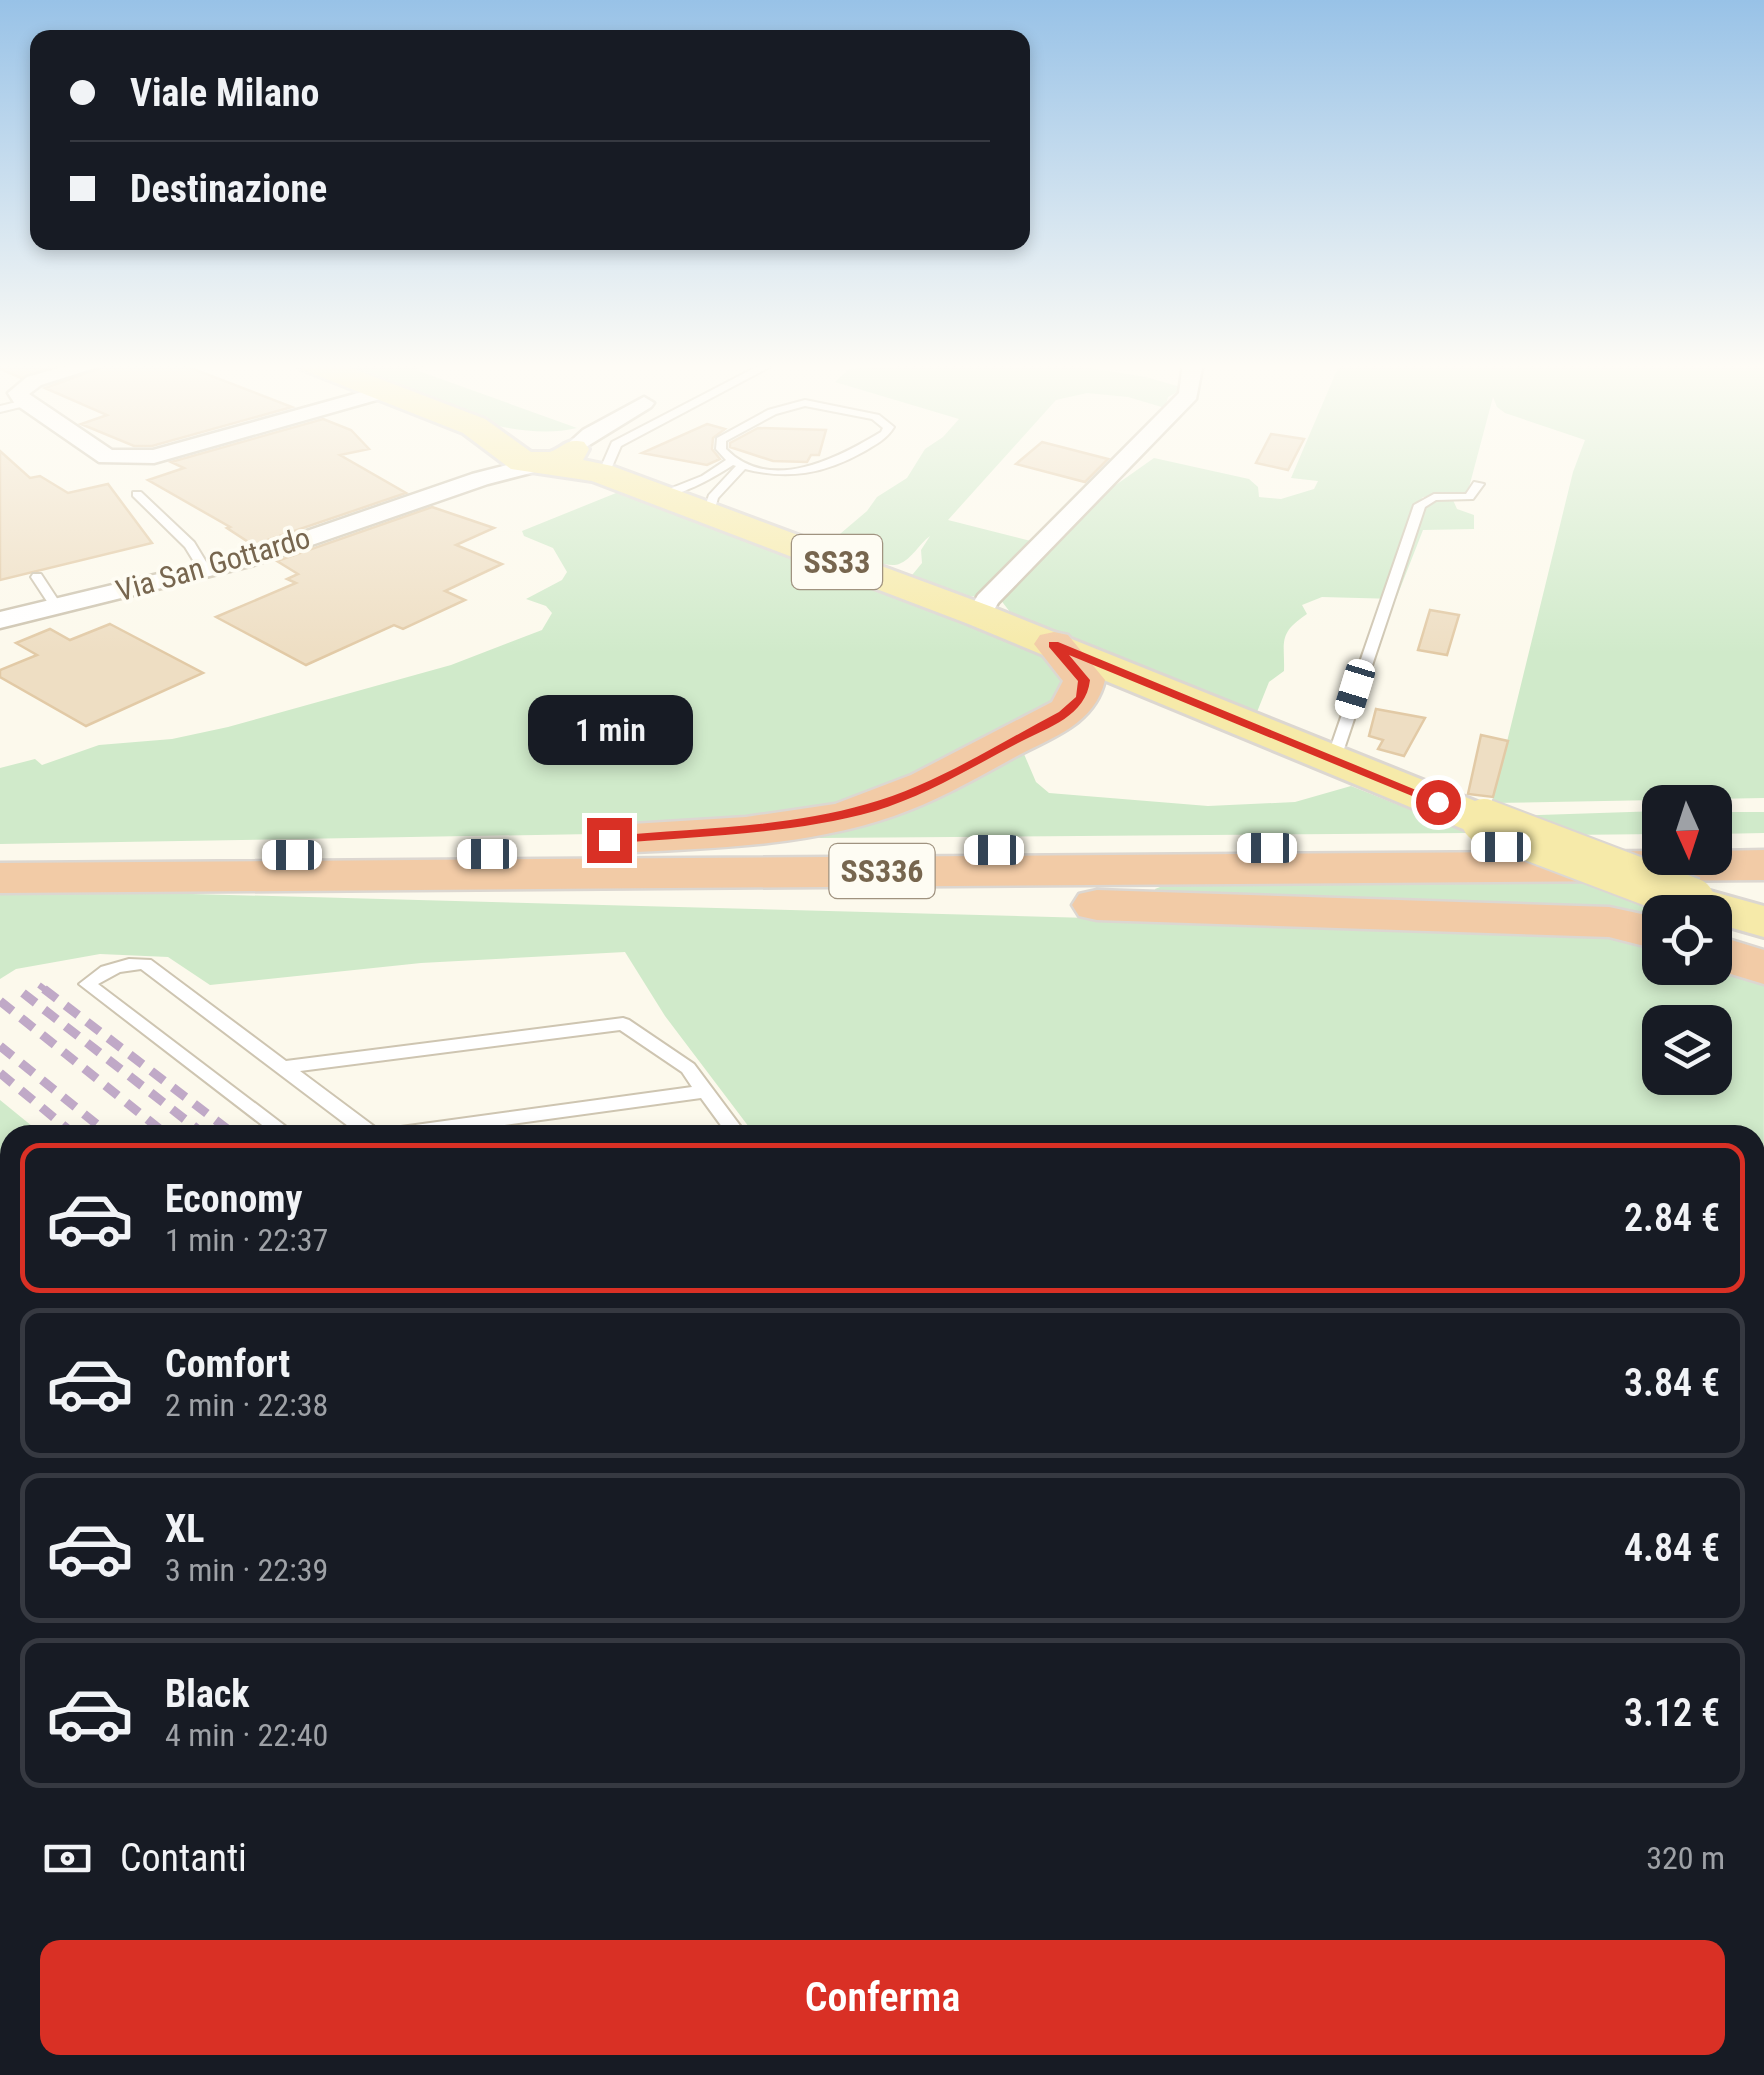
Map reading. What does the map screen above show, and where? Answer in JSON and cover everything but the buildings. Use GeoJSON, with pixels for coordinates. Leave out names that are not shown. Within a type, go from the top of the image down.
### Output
{"type":"FeatureCollection","features":[{"type":"Feature","properties":{"kind":"highway"},"geometry":{"type":"LineString","coordinates":[[288,866],[700,834],[792,824],[873,807],[1064,715],[1082,698],[1084,680],[1054,644]]}},
{"type":"Feature","properties":{"kind":"highway"},"geometry":{"type":"LineString","coordinates":[[1732,845],[1764,845]]}},
{"type":"Feature","properties":{"kind":"highway","name":"SS336"},"geometry":{"type":"LineString","coordinates":[[0,878],[288,866],[1642,846]]}},
{"type":"Feature","properties":{"kind":"highway","name":"SS336"},"geometry":{"type":"LineString","coordinates":[[0,858],[288,866],[1764,864]]}},
{"type":"Feature","properties":{"kind":"highway"},"geometry":{"type":"LineString","coordinates":[[288,866],[502,889],[1610,922],[1642,920]]}},
{"type":"Feature","properties":{"kind":"highway"},"geometry":{"type":"LineString","coordinates":[[1732,957],[1764,968]]}},
{"type":"Feature","properties":{"kind":"main road","name":"SS33"},"geometry":{"type":"LineString","coordinates":[[563,460],[1054,644],[1562,852],[1642,895]]}},
{"type":"Feature","properties":{"kind":"main road","name":"SS33"},"geometry":{"type":"LineString","coordinates":[[1732,920],[1764,922]]}},
{"type":"Feature","properties":{"kind":"main road","name":"SS33"},"geometry":{"type":"LineString","coordinates":[[1732,939],[1764,954]]}},
{"type":"Feature","properties":{"kind":"street","name":"Via San Gottardo"},"geometry":{"type":"LineString","coordinates":[[0,620],[245,560],[480,480],[522,460]]}},
{"type":"Feature","properties":{"kind":"street"},"geometry":{"type":"LineString","coordinates":[[979,614],[987,600],[1125,460]]}},
{"type":"Feature","properties":{"kind":"lane"},"geometry":{"type":"LineString","coordinates":[[602,473],[608,460]]}},
{"type":"Feature","properties":{"kind":"lane"},"geometry":{"type":"LineString","coordinates":[[733,460],[788,474],[827,468],[841,460]]}},
{"type":"Feature","properties":{"kind":"lane"},"geometry":{"type":"LineString","coordinates":[[660,495],[737,464]]}},
{"type":"Feature","properties":{"kind":"lane"},"geometry":{"type":"LineString","coordinates":[[709,513],[713,496],[737,464]]}},
{"type":"Feature","properties":{"kind":"lane"},"geometry":{"type":"LineString","coordinates":[[1334,758],[1420,505],[1434,497],[1470,497],[1478,484]]}},
{"type":"Feature","properties":{"kind":"lane"},"geometry":{"type":"LineString","coordinates":[[137,494],[190,545],[205,570]]}},
{"type":"Feature","properties":{"kind":"lane"},"geometry":{"type":"LineString","coordinates":[[37,577],[56,606]]}},
{"type":"Feature","properties":{"kind":"lane"},"geometry":{"type":"LineString","coordinates":[[275,1125],[87,984],[100,973],[128,963],[146,964],[359,1125]]}},
{"type":"Feature","properties":{"kind":"lane"},"geometry":{"type":"LineString","coordinates":[[283,1067],[623,1024],[688,1068],[730,1125]]}},
{"type":"Feature","properties":{"kind":"lane"},"geometry":{"type":"LineString","coordinates":[[457,1125],[705,1091]]}},
{"type":"Feature","properties":{"kind":"green space"},"geometry":{"type":"Polygon","coordinates":[[[918,460],[1002,460],[948,520],[1035,542],[981,596],[963,597],[908,580],[922,563],[921,550],[930,536],[908,559],[893,565],[862,559],[827,545],[867,511],[877,497],[907,478],[918,460]]]}},
{"type":"Feature","properties":{"kind":"green space"},"geometry":{"type":"Polygon","coordinates":[[[1151,460],[1249,479],[1258,487],[1259,497],[1281,499],[1314,489],[1318,481],[1291,478],[1299,460],[1476,460],[1467,495],[1423,497],[1414,508],[1438,499],[1453,500],[1457,509],[1474,515],[1474,529],[1423,530],[1396,599],[1322,597],[1302,605],[1307,614],[1291,627],[1285,639],[1284,671],[1269,682],[1255,717],[1013,616],[1000,599],[1110,489],[1151,460]]]}},
{"type":"Feature","properties":{"kind":"green space"},"geometry":{"type":"Polygon","coordinates":[[[1578,460],[1764,460],[1764,798],[1732,799],[1732,785],[1642,785],[1642,800],[1492,803],[1578,460]]]}},
{"type":"Feature","properties":{"kind":"green space"},"geometry":{"type":"Polygon","coordinates":[[[621,491],[995,631],[1065,666],[1068,701],[876,801],[650,833],[0,844],[0,768],[35,759],[42,765],[99,745],[172,739],[228,727],[451,665],[542,630],[552,613],[546,606],[526,599],[562,580],[567,572],[553,548],[524,536],[522,531],[621,491]]]}},
{"type":"Feature","properties":{"kind":"green space"},"geometry":{"type":"Polygon","coordinates":[[[1024,754],[1036,782],[1049,793],[1208,806],[1295,802],[1351,786],[1469,833],[818,838],[1024,754]]]}},
{"type":"Feature","properties":{"kind":"green space"},"geometry":{"type":"Polygon","coordinates":[[[1642,812],[1642,834],[1566,835],[1512,816],[1642,812]]]}},
{"type":"Feature","properties":{"kind":"green space"},"geometry":{"type":"Polygon","coordinates":[[[1732,812],[1764,812],[1764,833],[1732,834],[1732,812]]]}},
{"type":"Feature","properties":{"kind":"green space"},"geometry":{"type":"Polygon","coordinates":[[[1586,878],[1640,903],[1642,918],[1157,897],[1155,889],[1175,881],[1586,878]]]}},
{"type":"Feature","properties":{"kind":"green space"},"geometry":{"type":"Polygon","coordinates":[[[0,892],[1611,932],[1642,939],[1642,985],[1732,985],[1732,971],[1764,976],[1764,1125],[747,1125],[665,1016],[625,952],[421,963],[210,985],[168,957],[100,954],[16,969],[0,979],[0,892]]]}},
{"type":"Feature","properties":{"kind":"green space"},"geometry":{"type":"Polygon","coordinates":[[[0,1100],[31,1125],[0,1125],[0,1100]]]}},
{"type":"Feature","properties":{"kind":"railway"},"geometry":{"type":"LineString","coordinates":[[39,985],[47,991]]}},
{"type":"Feature","properties":{"kind":"railway"},"geometry":{"type":"LineString","coordinates":[[44,989],[222,1125]]}},
{"type":"Feature","properties":{"kind":"railway"},"geometry":{"type":"LineString","coordinates":[[23,993],[192,1125]]}},
{"type":"Feature","properties":{"kind":"railway"},"geometry":{"type":"LineString","coordinates":[[0,1001],[155,1125]]}},
{"type":"Feature","properties":{"kind":"railway"},"geometry":{"type":"LineString","coordinates":[[0,1046],[98,1125]]}},
{"type":"Feature","properties":{"kind":"railway"},"geometry":{"type":"LineString","coordinates":[[0,1073],[63,1125]]}},
{"type":"Feature","properties":{"kind":"route"},"geometry":{"type":"LineString","coordinates":[[609,840],[792,824],[873,807],[940,778],[1064,715],[1082,698],[1084,680],[1054,644],[1438,802]]}}]}
